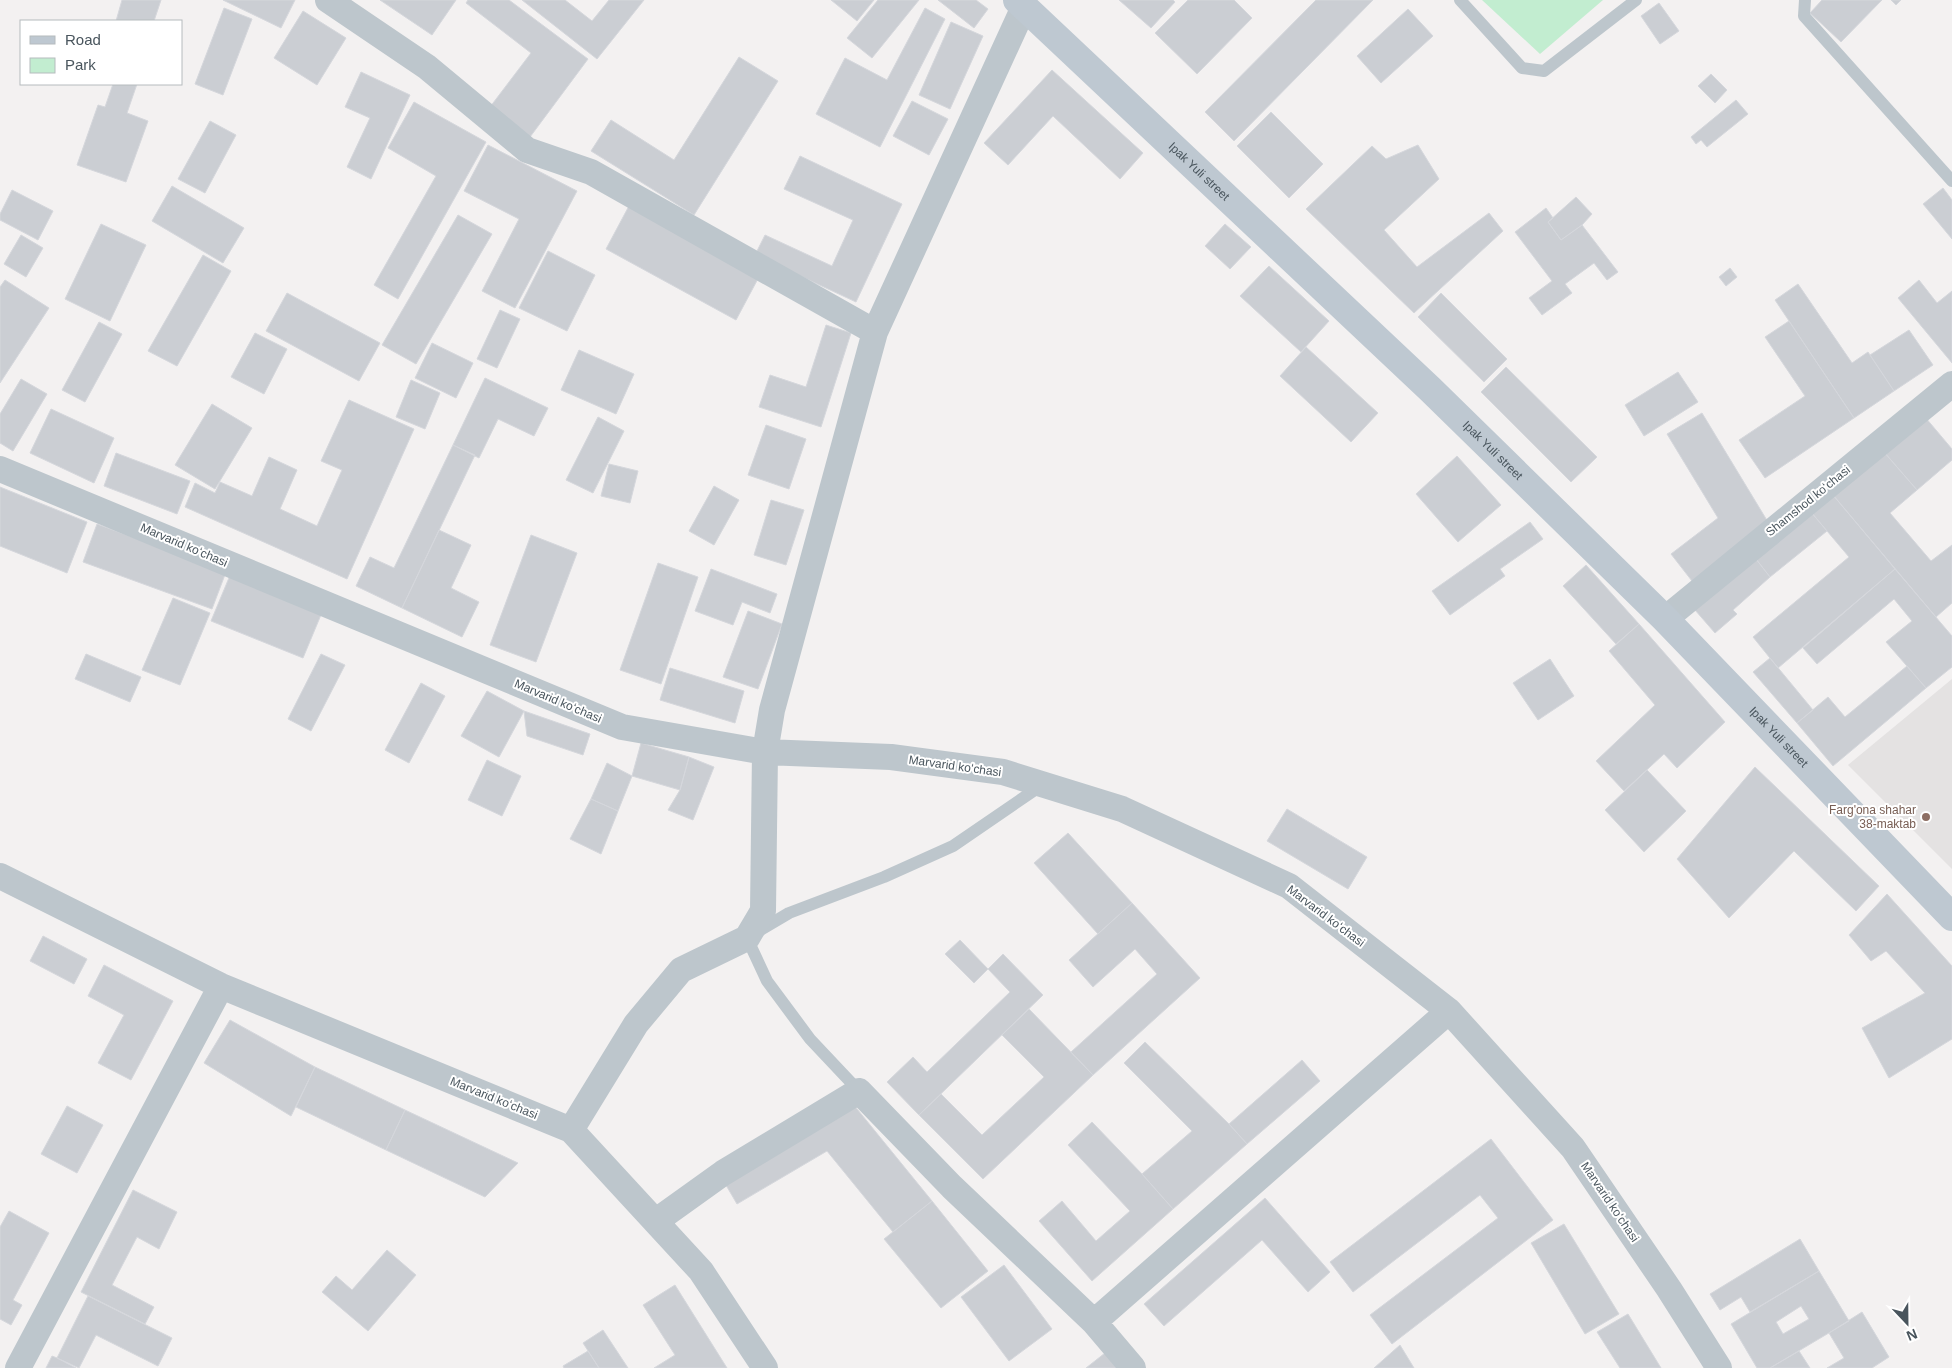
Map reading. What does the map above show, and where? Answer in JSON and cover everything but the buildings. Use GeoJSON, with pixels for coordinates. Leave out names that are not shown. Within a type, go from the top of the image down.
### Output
{"type":"FeatureCollection","features":[{"type":"Feature","properties":{"kind":"main road","name":"Ipak Yuli street"},"geometry":{"type":"LineString","coordinates":[[1020,3],[1430,389],[1665,619],[1952,917]]}},
{"type":"Feature","properties":{"kind":"street"},"geometry":{"type":"LineString","coordinates":[[328,0],[427,67],[527,150],[591,172],[875,332]]}},
{"type":"Feature","properties":{"kind":"street"},"geometry":{"type":"LineString","coordinates":[[570,1130],[636,1024],[681,970],[747,938],[763,911],[765,752],[772,710],[875,332],[1020,3]]}},
{"type":"Feature","properties":{"kind":"street","name":"Shamshod koʻchasi"},"geometry":{"type":"LineString","coordinates":[[1665,619],[1952,384]]}},
{"type":"Feature","properties":{"kind":"street","name":"Marvarid koʻchasi"},"geometry":{"type":"LineString","coordinates":[[0,469],[622,728],[765,752],[891,757],[1003,772],[1122,809],[1288,886],[1449,1011],[1573,1148],[1669,1289],[1719,1368]]}},
{"type":"Feature","properties":{"kind":"street","name":"Marvarid koʻchasi"},"geometry":{"type":"LineString","coordinates":[[0,876],[221,986],[570,1130],[702,1271],[765,1368]]}},
{"type":"Feature","properties":{"kind":"street"},"geometry":{"type":"LineString","coordinates":[[18,1368],[221,986]]}},
{"type":"Feature","properties":{"kind":"street"},"geometry":{"type":"LineString","coordinates":[[1094,1322],[1449,1011]]}},
{"type":"Feature","properties":{"kind":"street"},"geometry":{"type":"LineString","coordinates":[[656,1221],[723,1173],[859,1091],[952,1187],[1094,1322],[1133,1368]]}},
{"type":"Feature","properties":{"kind":"lane"},"geometry":{"type":"LineString","coordinates":[[1460,0],[1522,68],[1544,71],[1636,0]]}},
{"type":"Feature","properties":{"kind":"lane"},"geometry":{"type":"LineString","coordinates":[[1805,0],[1804,16],[1952,181]]}},
{"type":"Feature","properties":{"kind":"lane"},"geometry":{"type":"LineString","coordinates":[[859,1091],[810,1039],[773,988],[747,938],[789,913],[884,877],[953,846],[1043,784]]}},
{"type":"Feature","properties":{"kind":"shaded area","name":"Farg'ona shahar 38-maktab"},"geometry":{"type":"Polygon","coordinates":[[[1952,679],[1952,869],[1848,765],[1952,679]]]}},
{"type":"Feature","properties":{"kind":"green space"},"geometry":{"type":"Polygon","coordinates":[[[1482,0],[1603,0],[1540,54],[1482,0]]]}},
{"type":"Feature","properties":{"kind":"place","name":"Farg'ona shahar 38-maktab"},"geometry":{"type":"Point","coordinates":[1926,817]}}]}
